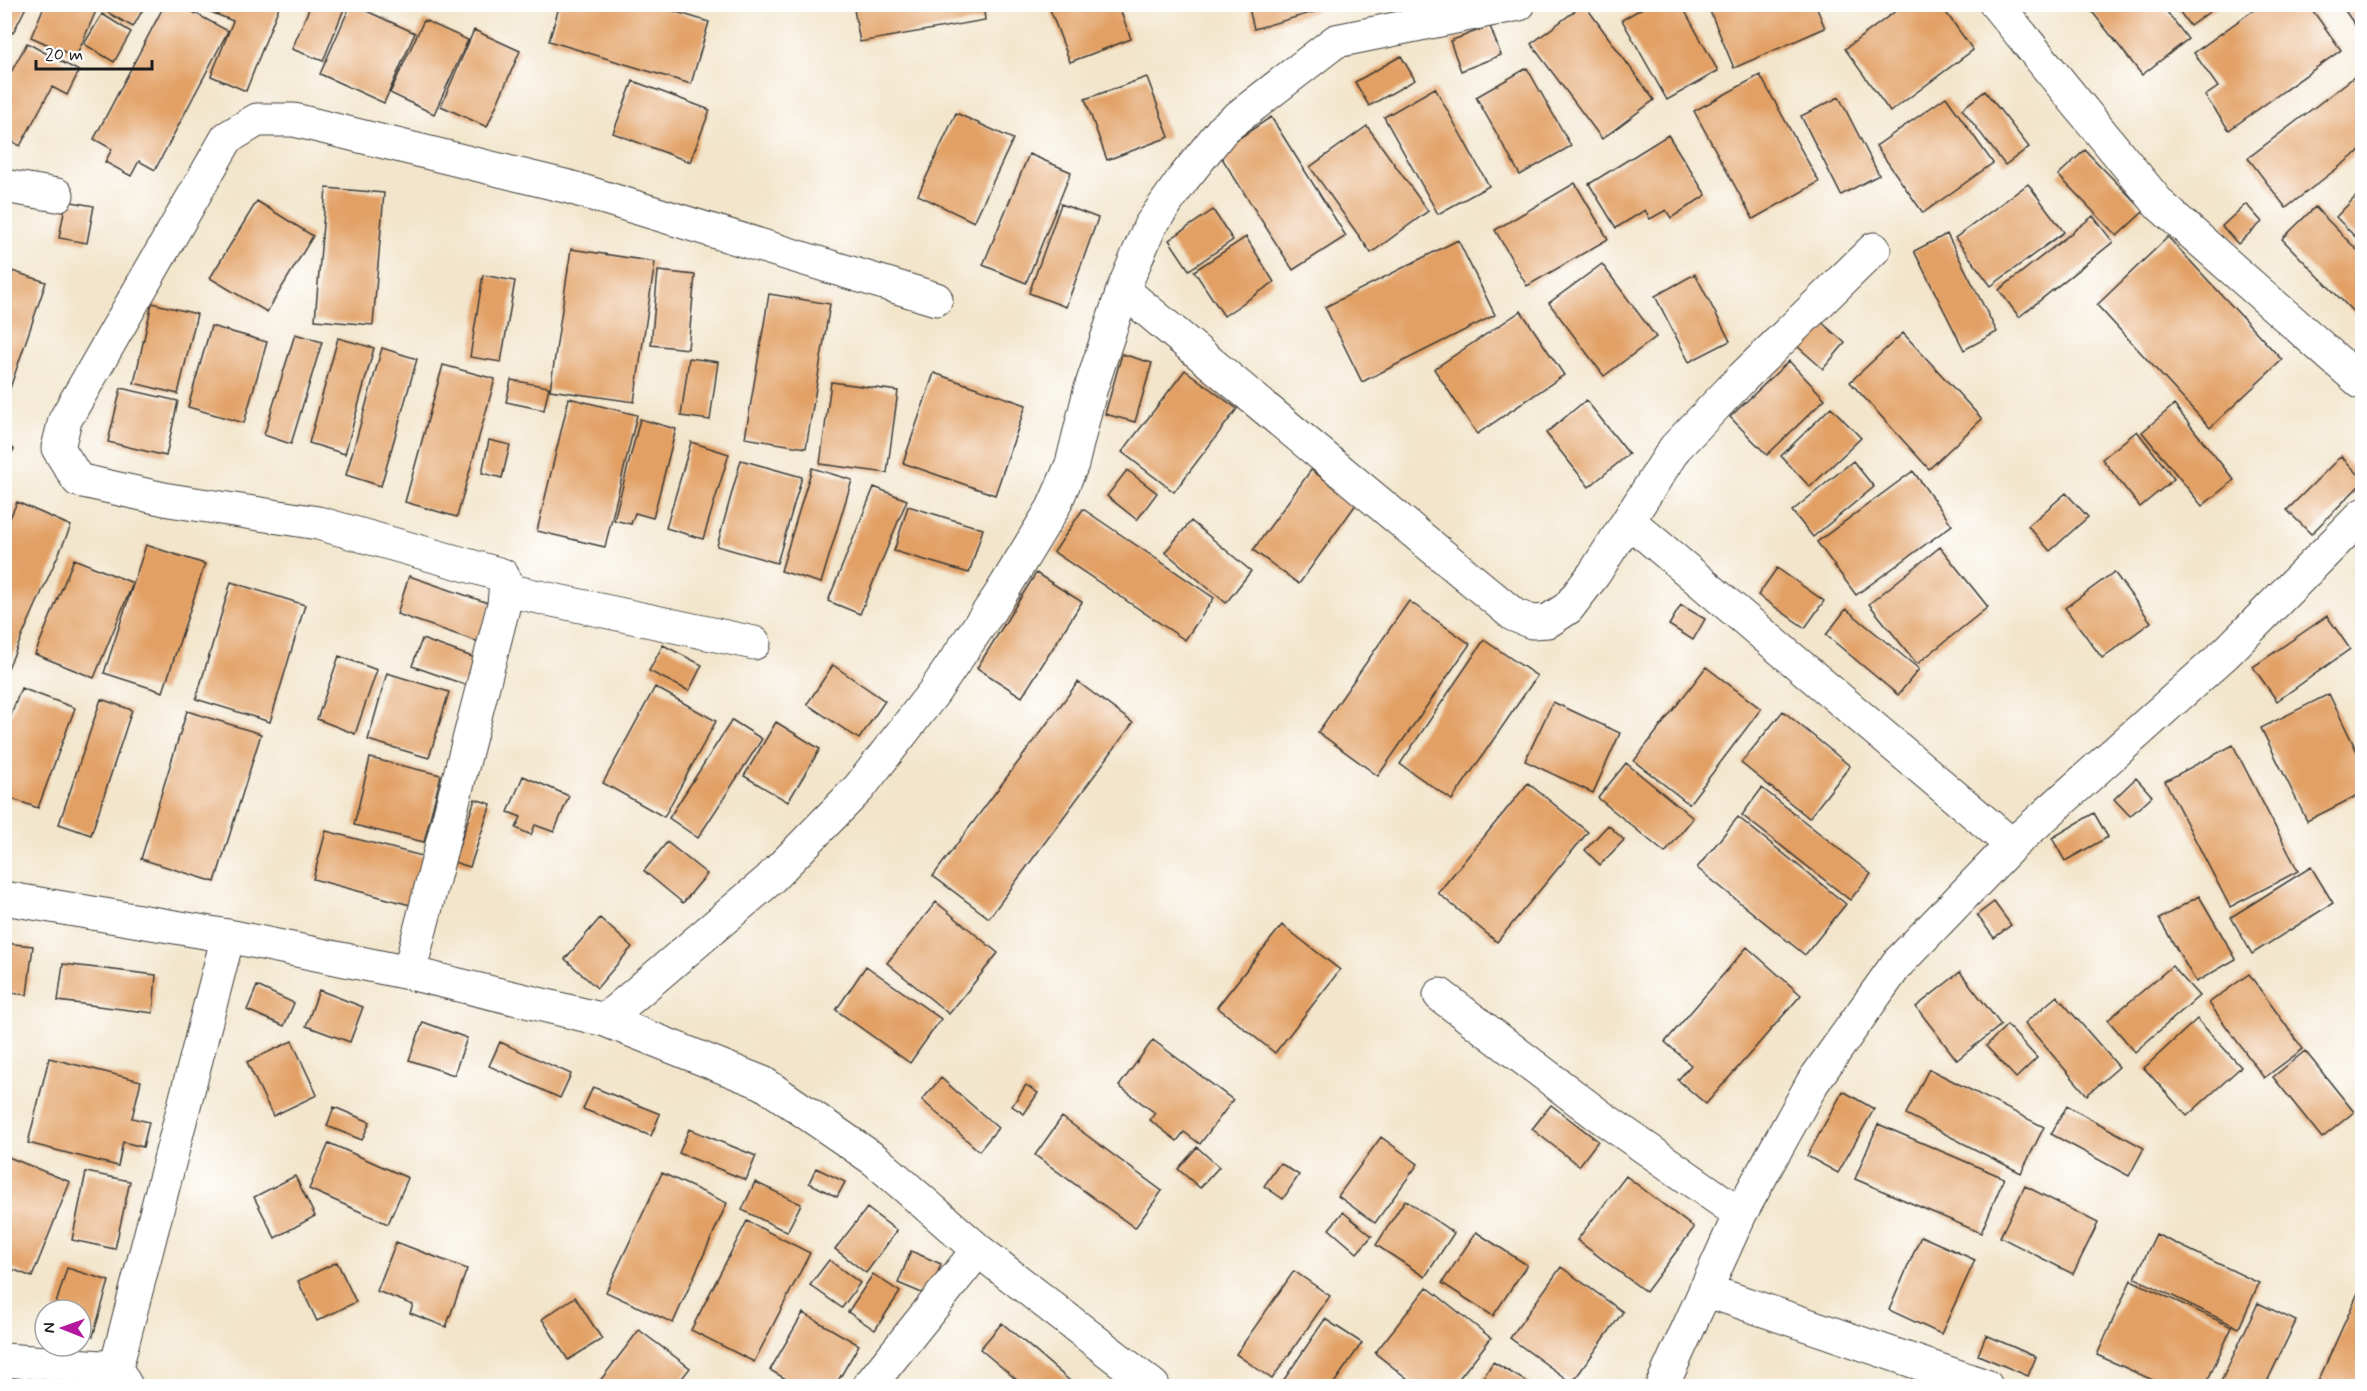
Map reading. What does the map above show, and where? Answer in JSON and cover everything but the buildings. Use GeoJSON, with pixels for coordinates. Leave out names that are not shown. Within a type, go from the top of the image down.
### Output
{"type":"FeatureCollection","features":[{"type":"Feature","properties":{"kind":"street"},"geometry":{"type":"LineString","coordinates":[[605,1020],[769,880],[859,789],[934,692],[1000,595],[1053,508],[1072,464],[1090,391],[1123,290],[1150,226],[1183,179],[1224,128],[1336,41],[1519,4]]}},
{"type":"Feature","properties":{"kind":"street"},"geometry":{"type":"LineString","coordinates":[[1996,4],[2160,205],[2362,383]]}},
{"type":"Feature","properties":{"kind":"street"},"geometry":{"type":"LineString","coordinates":[[409,974],[506,590],[506,582],[502,575],[318,523],[169,500],[78,480],[58,448],[65,420],[227,138],[257,120],[294,120],[569,187],[936,299]]}},
{"type":"Feature","properties":{"kind":"street"},"geometry":{"type":"LineString","coordinates":[[4,186],[57,195]]}},
{"type":"Feature","properties":{"kind":"street"},"geometry":{"type":"LineString","coordinates":[[1123,290],[1514,615],[1532,622],[1548,621],[1568,608],[1629,521],[1675,448],[1743,377],[1874,249]]}},
{"type":"Feature","properties":{"kind":"street"},"geometry":{"type":"LineString","coordinates":[[1662,1386],[1740,1214],[1813,1082],[1897,964],[2012,845],[2226,653],[2362,515]]}},
{"type":"Feature","properties":{"kind":"street"},"geometry":{"type":"LineString","coordinates":[[1629,521],[2012,845]]}},
{"type":"Feature","properties":{"kind":"street"},"geometry":{"type":"LineString","coordinates":[[506,590],[754,643]]}},
{"type":"Feature","properties":{"kind":"street"},"geometry":{"type":"LineString","coordinates":[[4,898],[228,936],[409,974],[605,1020],[763,1083],[875,1160],[978,1250],[1153,1386]]}},
{"type":"Feature","properties":{"kind":"street"},"geometry":{"type":"LineString","coordinates":[[4,1360],[121,1377],[228,936]]}},
{"type":"Feature","properties":{"kind":"street"},"geometry":{"type":"LineString","coordinates":[[1440,995],[1597,1114],[1740,1214]]}},
{"type":"Feature","properties":{"kind":"street"},"geometry":{"type":"LineString","coordinates":[[869,1386],[978,1250]]}},
{"type":"Feature","properties":{"kind":"street"},"geometry":{"type":"LineString","coordinates":[[1705,1290],[1986,1386]]}}]}
